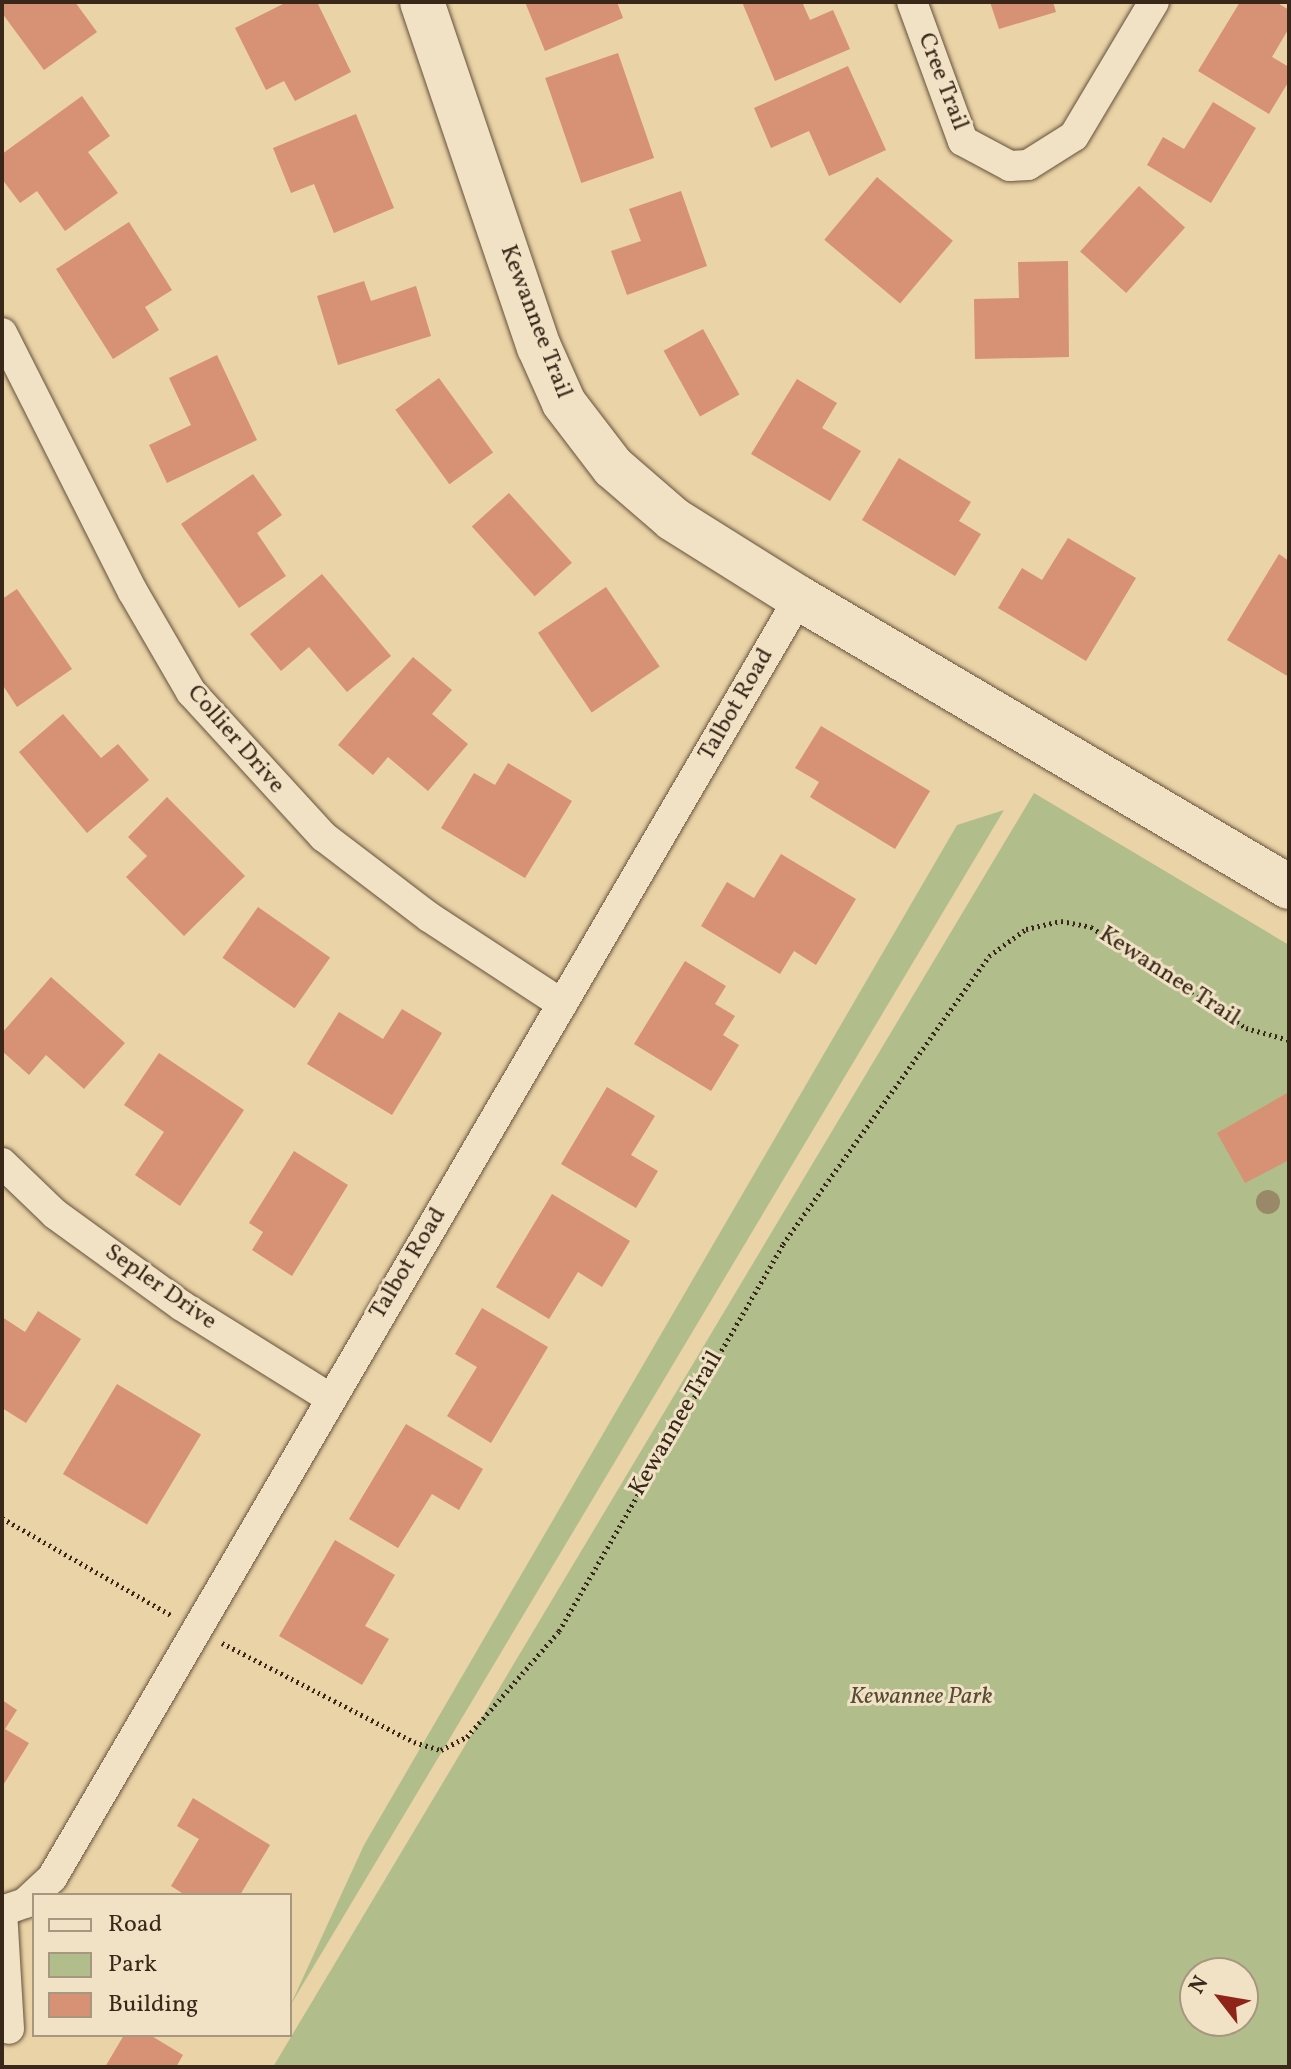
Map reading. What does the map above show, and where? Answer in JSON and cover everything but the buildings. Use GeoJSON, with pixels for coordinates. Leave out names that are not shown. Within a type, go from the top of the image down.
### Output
{"type":"FeatureCollection","features":[{"type":"Feature","properties":{"kind":"street","name":"Kewannee Trail"},"geometry":{"type":"LineString","coordinates":[[422,2],[539,347],[564,403],[613,467],[673,519],[799,598],[1289,887]]}},
{"type":"Feature","properties":{"kind":"street","name":"Cree Trail"},"geometry":{"type":"LineString","coordinates":[[912,2],[963,141],[986,158],[1028,165],[1074,136],[1154,2]]}},
{"type":"Feature","properties":{"kind":"street","name":"Collier Drive"},"geometry":{"type":"LineString","coordinates":[[2,333],[133,592],[191,692],[324,837],[429,917],[562,1004]]}},
{"type":"Feature","properties":{"kind":"street","name":"Talbot Road"},"geometry":{"type":"LineString","coordinates":[[36,1893],[52,1878],[194,1628],[799,598]]}},
{"type":"Feature","properties":{"kind":"street","name":"Sepler Drive"},"geometry":{"type":"LineString","coordinates":[[2,1163],[55,1214],[182,1306],[330,1398]]}},
{"type":"Feature","properties":{"kind":"street","name":"Talbot Road"},"geometry":{"type":"LineString","coordinates":[[2,1911],[25,1903],[32,1897]]}},
{"type":"Feature","properties":{"kind":"street"},"geometry":{"type":"LineString","coordinates":[[2,1911],[9,2029]]}},
{"type":"Feature","properties":{"kind":"path","name":"Kewannee Trail"},"geometry":{"type":"LineString","coordinates":[[2,1518],[194,1628],[414,1742],[441,1750],[467,1737],[559,1631],[783,1244],[989,956],[1026,929],[1061,921],[1091,927],[1246,1028],[1289,1040]]}},
{"type":"Feature","properties":{"kind":"green space","name":"Kewannee Park"},"geometry":{"type":"Polygon","coordinates":[[[1034,793],[1289,945],[1289,2067],[273,2067],[1034,793]]]}},
{"type":"Feature","properties":{"kind":"green space"},"geometry":{"type":"Polygon","coordinates":[[[1004,810],[292,2003],[364,1845],[957,825],[1004,810]]]}}]}
